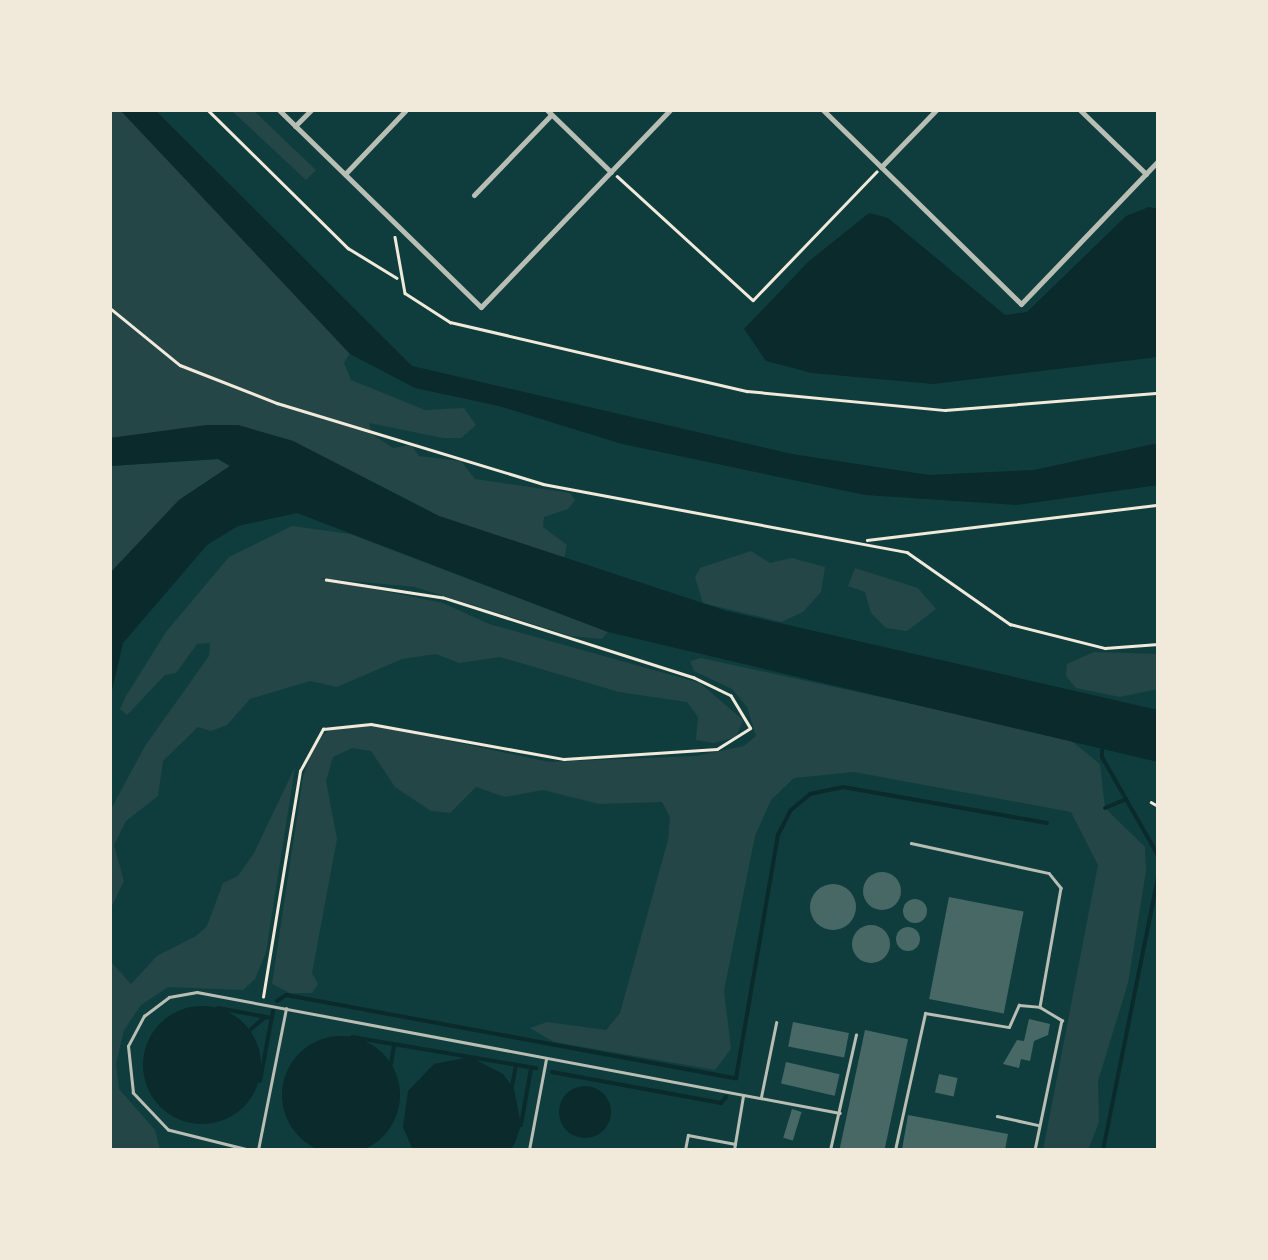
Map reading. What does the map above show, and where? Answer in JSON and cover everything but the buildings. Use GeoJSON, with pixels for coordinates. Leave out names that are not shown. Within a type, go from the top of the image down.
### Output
{"type":"FeatureCollection","features":[{"type":"Feature","properties":{"kind":"street"},"geometry":{"type":"LineString","coordinates":[[280,110],[481,306],[670,110]]}},
{"type":"Feature","properties":{"kind":"street"},"geometry":{"type":"LineString","coordinates":[[296,126],[311,110]]}},
{"type":"Feature","properties":{"kind":"street"},"geometry":{"type":"LineString","coordinates":[[345,174],[406,110]]}},
{"type":"Feature","properties":{"kind":"street"},"geometry":{"type":"LineString","coordinates":[[822,110],[1020,304],[1158,161]]}},
{"type":"Feature","properties":{"kind":"street"},"geometry":{"type":"LineString","coordinates":[[881,167],[936,110]]}},
{"type":"Feature","properties":{"kind":"street"},"geometry":{"type":"LineString","coordinates":[[1080,110],[1146,174]]}},
{"type":"Feature","properties":{"kind":"street"},"geometry":{"type":"LineString","coordinates":[[474,195],[549,112],[611,172]]}},
{"type":"Feature","properties":{"kind":"lane"},"geometry":{"type":"LineString","coordinates":[[911,844],[1057,878],[1061,888],[1040,1007]]}},
{"type":"Feature","properties":{"kind":"lane"},"geometry":{"type":"LineString","coordinates":[[248,1150],[185,1138],[153,1120],[133,1093],[126,1061],[134,1030],[169,996],[198,992],[262,1003],[840,1113]]}},
{"type":"Feature","properties":{"kind":"lane"},"geometry":{"type":"LineString","coordinates":[[895,1150],[925,1013],[1009,1026],[1019,1005],[1040,1007],[1062,1020],[1035,1150]]}},
{"type":"Feature","properties":{"kind":"lane"},"geometry":{"type":"LineString","coordinates":[[258,1150],[286,1008]]}},
{"type":"Feature","properties":{"kind":"lane"},"geometry":{"type":"LineString","coordinates":[[761,1098],[776,1023]]}},
{"type":"Feature","properties":{"kind":"lane"},"geometry":{"type":"LineString","coordinates":[[830,1150],[856,1035]]}},
{"type":"Feature","properties":{"kind":"lane"},"geometry":{"type":"LineString","coordinates":[[528,1150],[546,1058]]}},
{"type":"Feature","properties":{"kind":"lane"},"geometry":{"type":"LineString","coordinates":[[734,1150],[743,1095]]}},
{"type":"Feature","properties":{"kind":"lane"},"geometry":{"type":"LineString","coordinates":[[997,1116],[1039,1126]]}},
{"type":"Feature","properties":{"kind":"lane"},"geometry":{"type":"LineString","coordinates":[[685,1150],[688,1135],[735,1144]]}},
{"type":"Feature","properties":{"kind":"path"},"geometry":{"type":"LineString","coordinates":[[208,110],[348,248],[399,278]]}},
{"type":"Feature","properties":{"kind":"path"},"geometry":{"type":"LineString","coordinates":[[611,172],[753,300],[881,167]]}},
{"type":"Feature","properties":{"kind":"path"},"geometry":{"type":"LineString","coordinates":[[400,227],[392,242],[399,278],[411,299],[450,322],[817,402],[945,410],[1158,393]]}},
{"type":"Feature","properties":{"kind":"path"},"geometry":{"type":"LineString","coordinates":[[110,308],[180,365],[218,384],[458,454],[500,474],[864,541],[932,563],[1010,624],[1105,648],[1158,644]]}},
{"type":"Feature","properties":{"kind":"path"},"geometry":{"type":"LineString","coordinates":[[864,541],[1158,505]]}},
{"type":"Feature","properties":{"kind":"path"},"geometry":{"type":"LineString","coordinates":[[262,1003],[300,770],[323,729],[371,724],[564,759],[718,748],[750,728],[732,696],[694,678],[444,598],[326,580]]}},
{"type":"Feature","properties":{"kind":"path"},"geometry":{"type":"LineString","coordinates":[[1151,802],[1158,806]]}},
{"type":"Feature","properties":{"kind":"shaded area"},"geometry":{"type":"Polygon","coordinates":[[[110,110],[120,110],[189,177],[350,353],[344,363],[351,380],[425,410],[464,408],[476,425],[461,438],[369,423],[372,434],[393,448],[411,445],[419,456],[461,461],[475,479],[570,493],[575,500],[568,509],[544,517],[543,527],[567,545],[564,558],[439,516],[293,441],[238,425],[110,438],[110,110]]]}},
{"type":"Feature","properties":{"kind":"shaded area"},"geometry":{"type":"Polygon","coordinates":[[[120,110],[155,110],[412,366],[792,454],[929,475],[1034,470],[1158,443],[1158,485],[1017,505],[865,495],[622,444],[499,406],[415,388],[350,354],[120,110]]]}},
{"type":"Feature","properties":{"kind":"shaded area"},"geometry":{"type":"Polygon","coordinates":[[[231,110],[253,110],[316,170],[306,180],[231,110]]]}},
{"type":"Feature","properties":{"kind":"shaded area"},"geometry":{"type":"Polygon","coordinates":[[[1149,207],[1158,209],[1158,357],[933,384],[812,373],[766,361],[744,329],[808,262],[869,213],[888,218],[1005,315],[1027,312],[1126,216],[1149,207]]]}},
{"type":"Feature","properties":{"kind":"shaded area"},"geometry":{"type":"Polygon","coordinates":[[[206,425],[238,425],[293,441],[439,516],[727,611],[1158,710],[1158,762],[608,632],[297,513],[238,526],[207,545],[123,643],[110,699],[110,573],[179,500],[230,466],[218,459],[110,466],[110,438],[206,425]]]}},
{"type":"Feature","properties":{"kind":"shaded area"},"geometry":{"type":"Polygon","coordinates":[[[218,459],[230,466],[179,500],[110,573],[110,466],[218,459]]]}},
{"type":"Feature","properties":{"kind":"shaded area"},"geometry":{"type":"Polygon","coordinates":[[[292,526],[350,534],[608,632],[602,639],[571,636],[415,587],[319,578],[443,603],[489,624],[700,683],[743,720],[736,737],[714,743],[696,740],[698,717],[687,702],[619,692],[500,657],[459,663],[436,654],[402,659],[337,687],[310,681],[250,699],[227,725],[211,731],[198,727],[163,761],[158,796],[126,821],[114,845],[124,881],[110,910],[110,811],[145,746],[209,656],[210,643],[197,644],[176,673],[165,675],[127,715],[120,709],[126,696],[166,632],[229,557],[292,526]]]}},
{"type":"Feature","properties":{"kind":"shaded area"},"geometry":{"type":"Polygon","coordinates":[[[751,551],[770,563],[792,558],[825,567],[821,592],[803,612],[781,622],[703,603],[695,577],[700,568],[751,551]]]}},
{"type":"Feature","properties":{"kind":"shaded area"},"geometry":{"type":"Polygon","coordinates":[[[855,568],[918,588],[936,609],[907,631],[886,628],[871,613],[865,592],[848,586],[855,568]]]}},
{"type":"Feature","properties":{"kind":"shaded area"},"geometry":{"type":"Polygon","coordinates":[[[1094,652],[1158,654],[1158,689],[1120,697],[1076,688],[1066,676],[1067,664],[1094,652]]]}},
{"type":"Feature","properties":{"kind":"shaded area"},"geometry":{"type":"Polygon","coordinates":[[[701,658],[1068,738],[1100,764],[1105,808],[1145,847],[1146,871],[1128,983],[1098,1081],[1099,1122],[1088,1150],[1043,1150],[1098,865],[1071,812],[854,772],[794,778],[771,800],[755,836],[724,991],[731,1049],[715,1070],[554,1042],[530,1028],[547,1022],[606,1030],[620,1013],[668,840],[670,817],[662,802],[599,804],[543,790],[505,797],[476,787],[450,813],[431,811],[395,787],[371,751],[352,748],[333,757],[326,781],[337,839],[312,973],[318,984],[312,993],[290,993],[272,984],[303,777],[316,739],[335,727],[365,723],[549,762],[696,756],[744,746],[756,736],[747,707],[732,689],[694,671],[690,661],[701,658]]]}},
{"type":"Feature","properties":{"kind":"shaded area"},"geometry":{"type":"Polygon","coordinates":[[[295,767],[266,952],[255,979],[243,990],[168,987],[141,1005],[124,1030],[116,1064],[119,1089],[155,1130],[160,1150],[110,1150],[110,924],[112,963],[131,984],[157,956],[196,936],[207,926],[223,883],[238,876],[254,853],[295,767]]]}},
{"type":"Feature","properties":{"kind":"shaded area"},"geometry":{"type":"Polygon","coordinates":[[[202,1006],[225,1011],[244,1023],[256,1042],[261,1065],[256,1088],[244,1107],[225,1119],[202,1124],[179,1119],[160,1107],[148,1088],[143,1065],[148,1042],[160,1023],[179,1011],[202,1006]]]}},
{"type":"Feature","properties":{"kind":"shaded area"},"geometry":{"type":"Polygon","coordinates":[[[341,1036],[374,1046],[390,1062],[400,1095],[390,1128],[374,1144],[341,1154],[308,1144],[292,1128],[282,1095],[292,1062],[308,1046],[341,1036]]]}},
{"type":"Feature","properties":{"kind":"shaded area"},"geometry":{"type":"Polygon","coordinates":[[[470,1057],[503,1074],[514,1089],[521,1125],[515,1143],[510,1150],[413,1150],[403,1127],[408,1091],[434,1064],[470,1057]]]}},
{"type":"Feature","properties":{"kind":"shaded area"},"geometry":{"type":"Polygon","coordinates":[[[585,1086],[603,1094],[611,1112],[603,1130],[585,1138],[567,1130],[559,1112],[567,1094],[585,1086]]]}},
{"type":"Feature","properties":{"kind":"waterway"},"geometry":{"type":"LineString","coordinates":[[1102,745],[1102,757],[1158,855]]}},
{"type":"Feature","properties":{"kind":"waterway"},"geometry":{"type":"LineString","coordinates":[[277,1001],[286,995],[736,1078],[778,835],[791,810],[810,794],[843,787],[1047,823]]}},
{"type":"Feature","properties":{"kind":"waterway"},"geometry":{"type":"LineString","coordinates":[[1105,808],[1124,800]]}},
{"type":"Feature","properties":{"kind":"waterway"},"geometry":{"type":"LineString","coordinates":[[1103,1150],[1158,876]]}},
{"type":"Feature","properties":{"kind":"waterway"},"geometry":{"type":"LineString","coordinates":[[218,1008],[272,1018]]}},
{"type":"Feature","properties":{"kind":"waterway"},"geometry":{"type":"LineString","coordinates":[[260,1081],[273,1011]]}},
{"type":"Feature","properties":{"kind":"waterway"},"geometry":{"type":"LineString","coordinates":[[250,1030],[265,1017]]}},
{"type":"Feature","properties":{"kind":"waterway"},"geometry":{"type":"LineString","coordinates":[[352,1037],[536,1068]]}},
{"type":"Feature","properties":{"kind":"waterway"},"geometry":{"type":"LineString","coordinates":[[391,1064],[394,1044]]}},
{"type":"Feature","properties":{"kind":"waterway"},"geometry":{"type":"LineString","coordinates":[[512,1086],[516,1066]]}},
{"type":"Feature","properties":{"kind":"waterway"},"geometry":{"type":"LineString","coordinates":[[521,1125],[531,1068]]}},
{"type":"Feature","properties":{"kind":"waterway"},"geometry":{"type":"LineString","coordinates":[[552,1072],[721,1103],[726,1097]]}}]}
